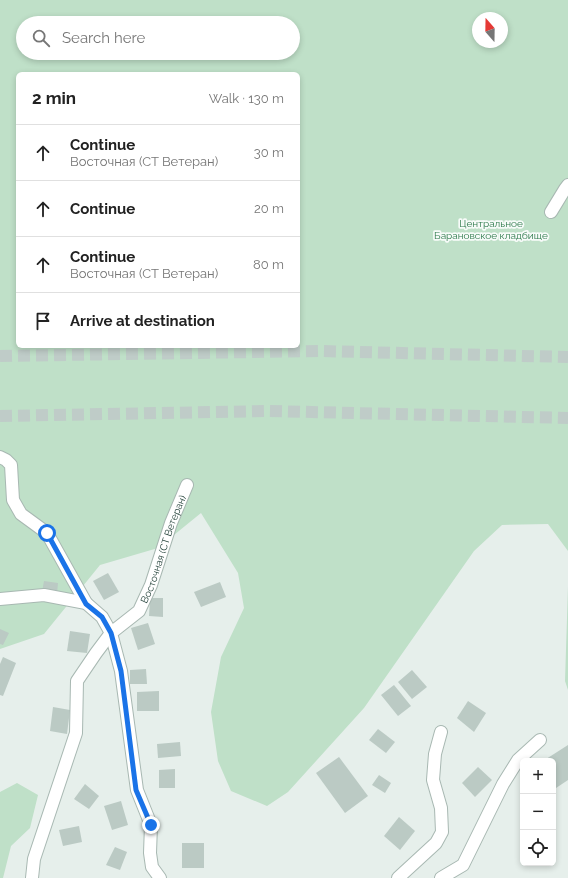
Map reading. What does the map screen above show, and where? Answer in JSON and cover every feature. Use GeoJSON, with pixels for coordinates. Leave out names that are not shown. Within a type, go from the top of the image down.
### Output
{"type":"FeatureCollection","features":[{"type":"Feature","properties":{"kind":"street"},"geometry":{"type":"LineString","coordinates":[[551,212],[564,189],[568,185]]}},
{"type":"Feature","properties":{"kind":"street"},"geometry":{"type":"LineString","coordinates":[[0,457],[11,465],[13,500],[21,514],[47,533],[86,604],[102,617],[111,633],[121,671],[136,790],[151,825],[150,853],[152,867],[160,878]]}},
{"type":"Feature","properties":{"kind":"street","name":"Восточная (СТ Ветеран)"},"geometry":{"type":"LineString","coordinates":[[32,878],[34,858],[76,733],[77,681],[111,633],[139,612],[151,585],[170,523],[187,485]]}},
{"type":"Feature","properties":{"kind":"street"},"geometry":{"type":"LineString","coordinates":[[0,600],[44,595],[86,604]]}},
{"type":"Feature","properties":{"kind":"street"},"geometry":{"type":"LineString","coordinates":[[398,878],[436,844],[442,832],[441,808],[433,780],[435,754],[441,732]]}},
{"type":"Feature","properties":{"kind":"street"},"geometry":{"type":"LineString","coordinates":[[441,878],[463,865],[503,784],[518,760],[540,740]]}},
{"type":"Feature","properties":{"kind":"green space","name":"Центральное Барановское кладбище"},"geometry":{"type":"Polygon","coordinates":[[[0,0],[568,0],[568,551],[548,524],[502,525],[474,551],[364,708],[288,792],[267,806],[231,791],[218,761],[211,712],[221,657],[244,608],[238,573],[201,513],[158,548],[100,565],[44,634],[0,649],[0,0]]]}},
{"type":"Feature","properties":{"kind":"green space"},"geometry":{"type":"Polygon","coordinates":[[[568,587],[568,690],[565,681],[568,587]]]}},
{"type":"Feature","properties":{"kind":"green space"},"geometry":{"type":"Polygon","coordinates":[[[17,783],[38,795],[30,828],[11,846],[3,878],[0,878],[0,792],[17,783]]]}},
{"type":"Feature","properties":{"kind":"building"},"geometry":{"type":"Polygon","coordinates":[[[108,573],[119,592],[104,600],[93,581],[108,573]]]}},
{"type":"Feature","properties":{"kind":"building"},"geometry":{"type":"Polygon","coordinates":[[[44,581],[58,583],[57,594],[42,592],[44,581]]]}},
{"type":"Feature","properties":{"kind":"building"},"geometry":{"type":"Polygon","coordinates":[[[220,582],[226,597],[201,607],[194,592],[220,582]]]}},
{"type":"Feature","properties":{"kind":"building"},"geometry":{"type":"Polygon","coordinates":[[[150,598],[163,598],[163,617],[149,616],[150,598]]]}},
{"type":"Feature","properties":{"kind":"building"},"geometry":{"type":"Polygon","coordinates":[[[148,623],[155,644],[138,650],[131,628],[148,623]]]}},
{"type":"Feature","properties":{"kind":"building"},"geometry":{"type":"Polygon","coordinates":[[[0,629],[9,633],[3,645],[0,644],[0,629]]]}},
{"type":"Feature","properties":{"kind":"building"},"geometry":{"type":"Polygon","coordinates":[[[70,631],[90,634],[87,653],[67,651],[70,631]]]}},
{"type":"Feature","properties":{"kind":"building"},"geometry":{"type":"Polygon","coordinates":[[[3,657],[16,663],[3,696],[0,695],[0,664],[3,657]]]}},
{"type":"Feature","properties":{"kind":"building"},"geometry":{"type":"Polygon","coordinates":[[[146,669],[147,684],[130,684],[130,670],[146,669]]]}},
{"type":"Feature","properties":{"kind":"building"},"geometry":{"type":"Polygon","coordinates":[[[412,670],[427,687],[412,699],[398,682],[412,670]]]}},
{"type":"Feature","properties":{"kind":"building"},"geometry":{"type":"Polygon","coordinates":[[[394,685],[411,706],[398,716],[381,695],[394,685]]]}},
{"type":"Feature","properties":{"kind":"building"},"geometry":{"type":"Polygon","coordinates":[[[159,691],[159,711],[137,711],[137,692],[159,691]]]}},
{"type":"Feature","properties":{"kind":"building"},"geometry":{"type":"Polygon","coordinates":[[[468,701],[486,713],[474,732],[457,718],[468,701]]]}},
{"type":"Feature","properties":{"kind":"building"},"geometry":{"type":"Polygon","coordinates":[[[53,707],[70,710],[67,734],[50,731],[53,707]]]}},
{"type":"Feature","properties":{"kind":"building"},"geometry":{"type":"Polygon","coordinates":[[[378,729],[395,742],[386,753],[369,740],[378,729]]]}},
{"type":"Feature","properties":{"kind":"building"},"geometry":{"type":"Polygon","coordinates":[[[180,742],[181,756],[158,758],[157,744],[180,742]]]}},
{"type":"Feature","properties":{"kind":"building"},"geometry":{"type":"Polygon","coordinates":[[[568,745],[568,780],[556,788],[556,758],[548,758],[568,745]]]}},
{"type":"Feature","properties":{"kind":"building"},"geometry":{"type":"Polygon","coordinates":[[[339,757],[368,796],[345,813],[316,773],[339,757]]]}},
{"type":"Feature","properties":{"kind":"building"},"geometry":{"type":"Polygon","coordinates":[[[478,767],[492,780],[475,797],[462,783],[478,767]]]}},
{"type":"Feature","properties":{"kind":"building"},"geometry":{"type":"Polygon","coordinates":[[[175,769],[175,788],[159,788],[159,770],[175,769]]]}},
{"type":"Feature","properties":{"kind":"building"},"geometry":{"type":"Polygon","coordinates":[[[379,775],[391,783],[385,793],[372,785],[379,775]]]}},
{"type":"Feature","properties":{"kind":"building"},"geometry":{"type":"Polygon","coordinates":[[[85,784],[99,796],[89,809],[74,799],[85,784]]]}},
{"type":"Feature","properties":{"kind":"building"},"geometry":{"type":"Polygon","coordinates":[[[121,801],[128,825],[112,830],[104,806],[121,801]]]}},
{"type":"Feature","properties":{"kind":"building"},"geometry":{"type":"Polygon","coordinates":[[[399,817],[415,831],[400,850],[384,836],[399,817]]]}},
{"type":"Feature","properties":{"kind":"building"},"geometry":{"type":"Polygon","coordinates":[[[79,826],[82,842],[63,846],[59,830],[79,826]]]}},
{"type":"Feature","properties":{"kind":"building"},"geometry":{"type":"Polygon","coordinates":[[[182,843],[204,843],[204,868],[182,868],[182,843]]]}},
{"type":"Feature","properties":{"kind":"building"},"geometry":{"type":"Polygon","coordinates":[[[115,847],[127,852],[120,870],[106,865],[115,847]]]}},
{"type":"Feature","properties":{"kind":"tunnel"},"geometry":{"type":"LineString","coordinates":[[0,356],[320,351],[568,357]]}},
{"type":"Feature","properties":{"kind":"tunnel"},"geometry":{"type":"LineString","coordinates":[[0,416],[269,411],[568,418]]}},
{"type":"Feature","properties":{"kind":"route"},"geometry":{"type":"LineString","coordinates":[[47,533],[86,604],[102,617],[111,633],[121,671],[136,790],[151,825]]}}]}
